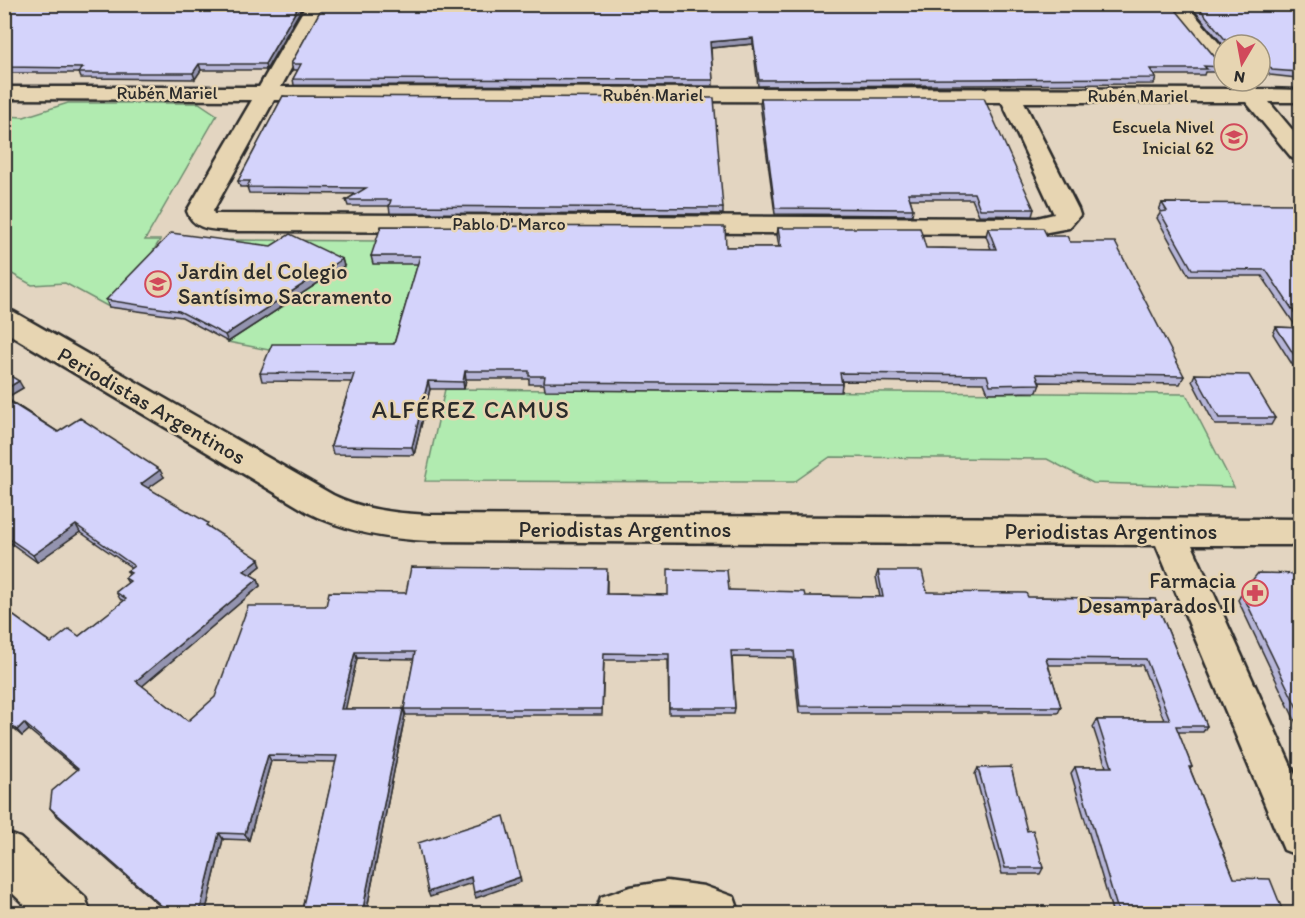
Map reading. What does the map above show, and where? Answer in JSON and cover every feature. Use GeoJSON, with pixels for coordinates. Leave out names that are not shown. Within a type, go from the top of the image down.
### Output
{"type":"FeatureCollection","features":[{"type":"Feature","properties":{"kind":"street","name":"Pablo D' Marco"},"geometry":{"type":"LineString","coordinates":[[317,4],[200,211],[202,217],[208,221],[257,224],[1013,226],[1060,223],[1067,215],[1065,209],[1010,96]]}},
{"type":"Feature","properties":{"kind":"street"},"geometry":{"type":"LineString","coordinates":[[1176,4],[1212,48]]}},
{"type":"Feature","properties":{"kind":"street","name":"Rubén Mariel"},"geometry":{"type":"LineString","coordinates":[[4,93],[1010,96],[1212,89]]}},
{"type":"Feature","properties":{"kind":"street","name":"Rubén Mariel"},"geometry":{"type":"LineString","coordinates":[[1272,92],[1300,96]]}},
{"type":"Feature","properties":{"kind":"street"},"geometry":{"type":"LineString","coordinates":[[1250,93],[1300,153]]}},
{"type":"Feature","properties":{"kind":"street","name":"Periodistas Argentinos"},"geometry":{"type":"LineString","coordinates":[[4,318],[321,504],[338,513],[374,524],[429,528],[1300,532]]}},
{"type":"Feature","properties":{"kind":"street"},"geometry":{"type":"LineString","coordinates":[[1168,531],[1300,835]]}},
{"type":"Feature","properties":{"kind":"street"},"geometry":{"type":"LineString","coordinates":[[4,854],[68,914]]}},
{"type":"Feature","properties":{"kind":"street"},"geometry":{"type":"LineString","coordinates":[[618,914],[665,903],[697,906],[717,914]]}},
{"type":"Feature","properties":{"kind":"green space"},"geometry":{"type":"Polygon","coordinates":[[[68,103],[199,103],[217,115],[145,240],[160,240],[137,277],[109,307],[65,283],[32,285],[5,270],[5,116],[24,117],[68,103]]]}},
{"type":"Feature","properties":{"kind":"green space"},"geometry":{"type":"Polygon","coordinates":[[[230,240],[381,241],[421,264],[396,352],[274,351],[228,342],[344,266],[220,246],[230,240]]]}},
{"type":"Feature","properties":{"kind":"green space"},"geometry":{"type":"Polygon","coordinates":[[[445,389],[1186,394],[1234,487],[1093,483],[1047,459],[830,457],[794,482],[425,481],[445,389]]]}},
{"type":"Feature","properties":{"kind":"building"},"geometry":{"type":"Polygon","coordinates":[[[17,4],[300,4],[265,64],[199,64],[193,73],[78,73],[83,68],[4,67],[4,16],[17,4]]]}},
{"type":"Feature","properties":{"kind":"building"},"geometry":{"type":"Polygon","coordinates":[[[324,4],[1171,4],[1212,54],[1212,66],[1204,66],[1207,69],[1150,69],[1156,78],[759,80],[753,38],[710,42],[713,80],[293,79],[301,64],[291,64],[324,4]]]}},
{"type":"Feature","properties":{"kind":"building"},"geometry":{"type":"Polygon","coordinates":[[[1196,4],[1300,4],[1300,73],[1272,70],[1272,33],[1220,33],[1196,4]]]}},
{"type":"Feature","properties":{"kind":"building"},"geometry":{"type":"Polygon","coordinates":[[[283,96],[714,98],[723,208],[389,206],[391,200],[346,200],[366,188],[247,187],[250,181],[238,181],[283,96]]]}},
{"type":"Feature","properties":{"kind":"building"},"geometry":{"type":"Polygon","coordinates":[[[761,98],[984,98],[1034,209],[980,209],[974,193],[908,193],[913,209],[775,208],[761,98]]]}},
{"type":"Feature","properties":{"kind":"building"},"geometry":{"type":"Polygon","coordinates":[[[1162,203],[1299,204],[1300,321],[1266,270],[1192,269],[1160,212],[1167,211],[1162,203]]]}},
{"type":"Feature","properties":{"kind":"building"},"geometry":{"type":"Polygon","coordinates":[[[381,226],[725,227],[726,247],[781,247],[778,228],[920,228],[926,248],[996,249],[988,228],[1043,228],[1047,236],[1067,236],[1070,242],[1115,242],[1184,376],[1036,374],[1040,384],[990,385],[987,375],[840,373],[842,384],[666,383],[544,382],[545,376],[529,376],[529,371],[465,371],[463,382],[428,381],[412,447],[331,446],[354,374],[260,373],[272,344],[394,344],[420,256],[371,256],[381,226]]]}},
{"type":"Feature","properties":{"kind":"building"},"geometry":{"type":"Polygon","coordinates":[[[171,233],[271,246],[290,234],[342,259],[225,335],[179,311],[106,300],[171,233]]]}},
{"type":"Feature","properties":{"kind":"building"},"geometry":{"type":"Polygon","coordinates":[[[1276,327],[1300,328],[1300,364],[1276,327]]]}},
{"type":"Feature","properties":{"kind":"building"},"geometry":{"type":"Polygon","coordinates":[[[4,372],[19,381],[4,390],[4,372]]]}},
{"type":"Feature","properties":{"kind":"building"},"geometry":{"type":"Polygon","coordinates":[[[1195,374],[1249,375],[1275,418],[1219,418],[1195,374]]]}},
{"type":"Feature","properties":{"kind":"building"},"geometry":{"type":"Polygon","coordinates":[[[4,398],[58,432],[80,418],[160,470],[141,484],[208,523],[206,525],[259,559],[244,571],[258,579],[136,681],[188,721],[215,697],[248,606],[326,606],[329,592],[406,593],[411,567],[607,569],[606,594],[668,595],[668,569],[727,570],[729,590],[804,592],[805,596],[883,597],[878,571],[922,571],[927,592],[1026,593],[1028,597],[1155,599],[1207,726],[1176,726],[1192,767],[1189,767],[1234,878],[1270,879],[1284,914],[1119,914],[1075,767],[1112,767],[1097,720],[1170,720],[1146,659],[1046,658],[1061,707],[800,706],[794,651],[731,651],[735,708],[669,708],[669,654],[604,653],[602,709],[404,709],[415,652],[355,652],[341,709],[403,709],[362,914],[301,914],[337,756],[268,755],[245,834],[219,833],[199,914],[171,914],[50,808],[52,791],[78,769],[24,723],[17,730],[4,719],[4,609],[51,643],[69,629],[79,636],[126,599],[116,592],[130,581],[125,578],[131,573],[127,571],[134,566],[76,525],[33,555],[4,535],[4,398]]]}},
{"type":"Feature","properties":{"kind":"building"},"geometry":{"type":"Polygon","coordinates":[[[1258,573],[1300,574],[1300,714],[1242,593],[1258,573]]]}},
{"type":"Feature","properties":{"kind":"building"},"geometry":{"type":"Polygon","coordinates":[[[1011,767],[1027,831],[1033,830],[1043,868],[1005,868],[978,768],[1011,767]]]}},
{"type":"Feature","properties":{"kind":"building"},"geometry":{"type":"Polygon","coordinates":[[[504,816],[520,877],[474,893],[471,877],[428,892],[418,843],[504,816]]]}},
{"type":"Feature","properties":{"kind":"place","name":"Escuela Nivel Inicial 62"},"geometry":{"type":"Point","coordinates":[1234,137]}},
{"type":"Feature","properties":{"kind":"place","name":"Jardin del Colegio Santísimo Sacramento"},"geometry":{"type":"Point","coordinates":[158,284]}},
{"type":"Feature","properties":{"kind":"place","name":"Farmacia Desamparados II"},"geometry":{"type":"Point","coordinates":[1255,593]}},
{"type":"Feature","properties":{"kind":"district","name":"ALFÉREZ CAMUS"},"geometry":{"type":"Point","coordinates":[471,410]}}]}
